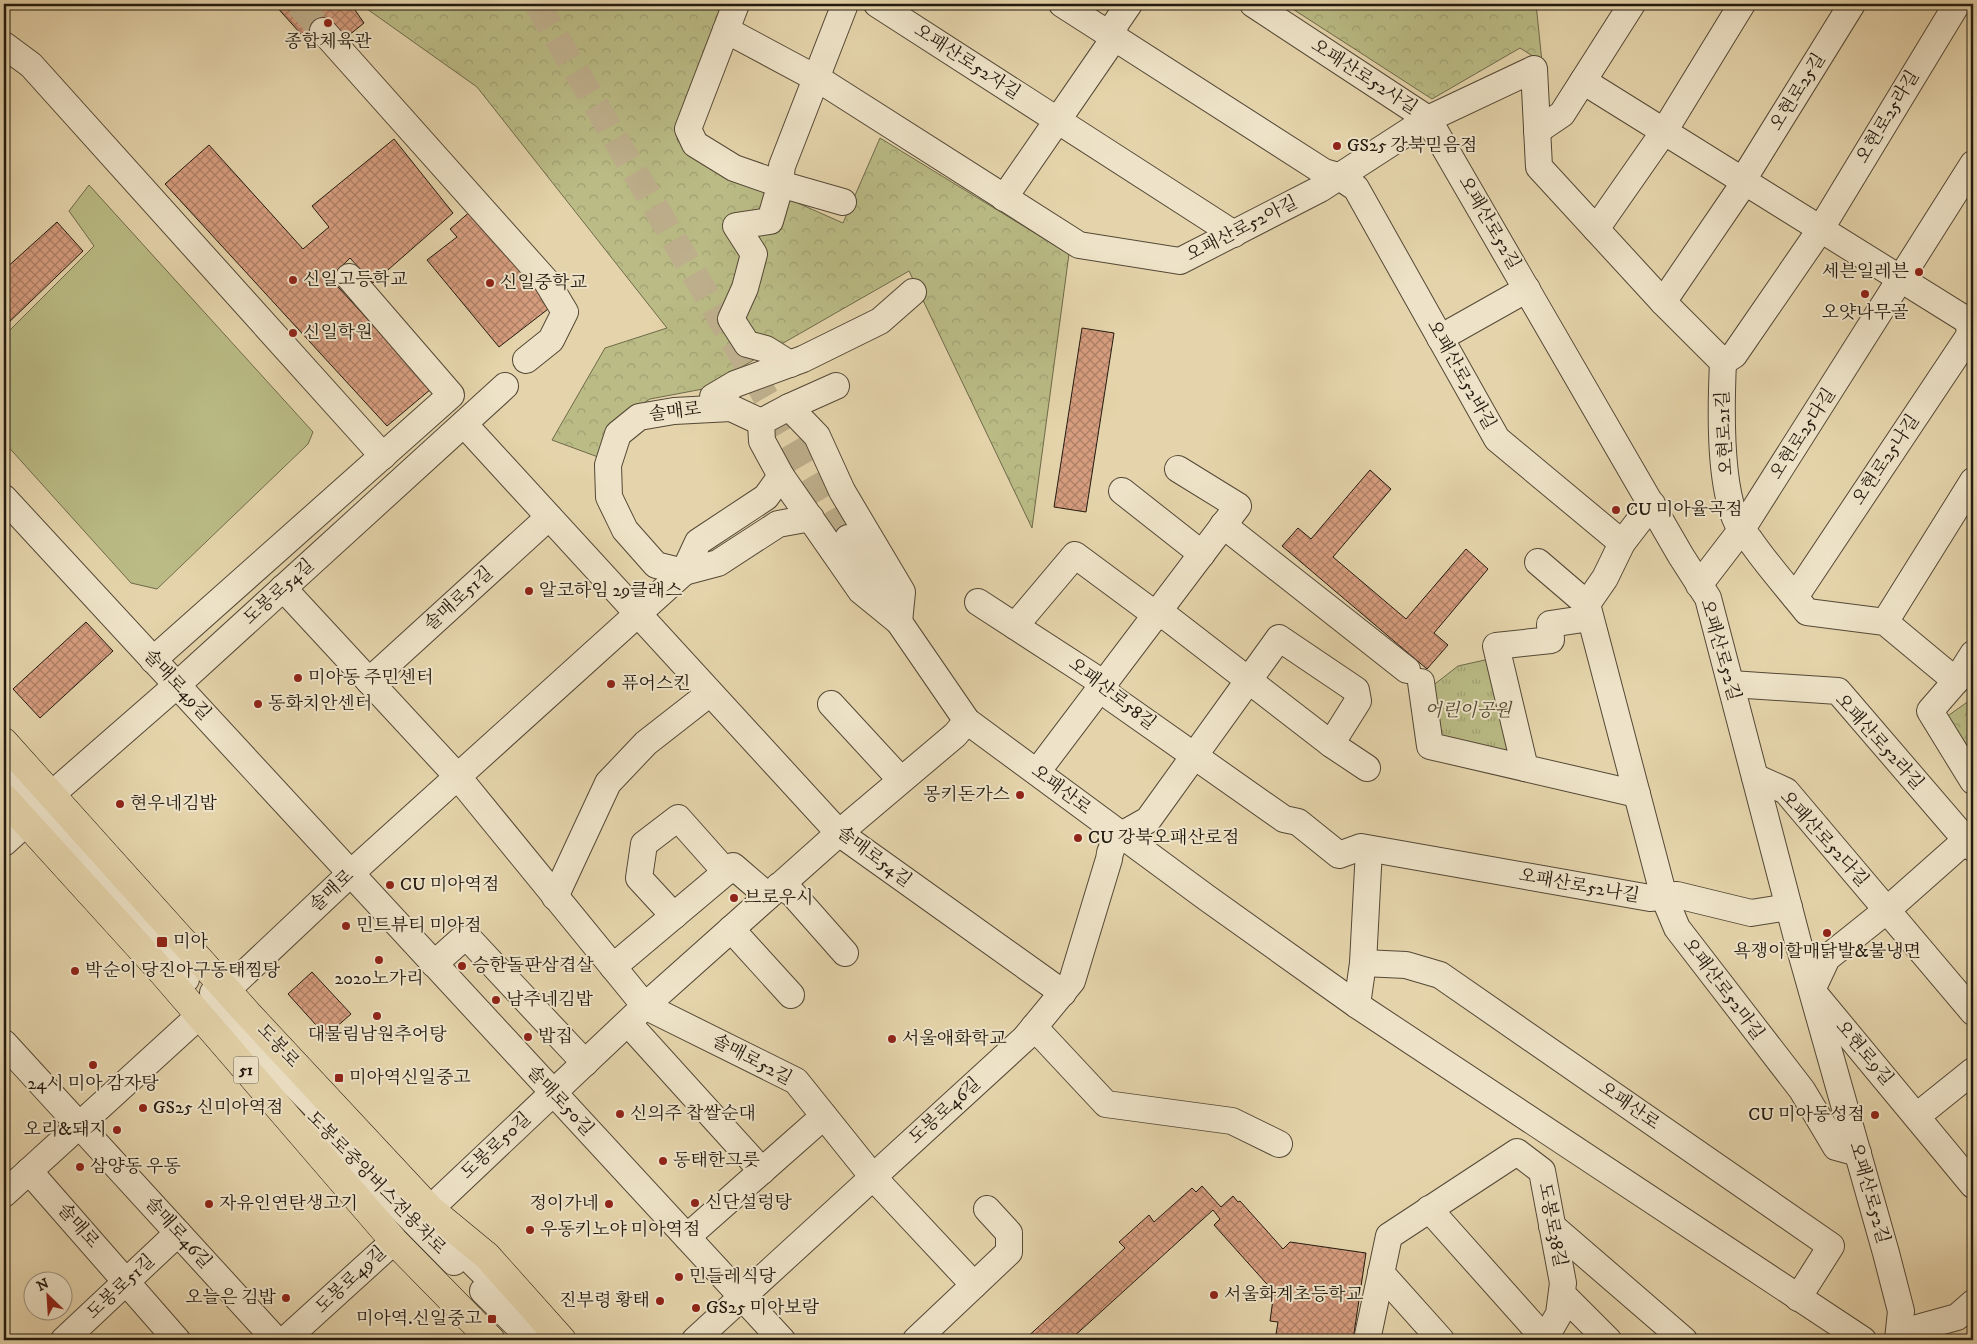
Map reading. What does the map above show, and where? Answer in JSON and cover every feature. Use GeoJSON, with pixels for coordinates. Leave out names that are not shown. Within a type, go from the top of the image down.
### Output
{"type":"FeatureCollection","features":[{"type":"Feature","properties":{"kind":"main road","name":"도봉로"},"geometry":{"type":"LineString","coordinates":[[4,742],[52,795],[394,1241],[490,1340]]}},
{"type":"Feature","properties":{"kind":"main road","name":"도봉로"},"geometry":{"type":"LineString","coordinates":[[4,798],[163,973],[213,1003],[430,1209],[487,1256],[562,1340]]}},
{"type":"Feature","properties":{"kind":"street"},"geometry":{"type":"LineString","coordinates":[[736,4],[688,128],[695,144],[734,168],[780,184],[843,202]]}},
{"type":"Feature","properties":{"kind":"street"},"geometry":{"type":"LineString","coordinates":[[790,364],[766,349],[747,344],[731,319],[745,288],[754,254],[736,226],[770,221],[780,184],[782,166],[845,4]]}},
{"type":"Feature","properties":{"kind":"street","name":"오패산로52자길"},"geometry":{"type":"LineString","coordinates":[[877,4],[1234,234]]}},
{"type":"Feature","properties":{"kind":"street"},"geometry":{"type":"LineString","coordinates":[[1062,4],[1324,172],[1338,176],[1428,119]]}},
{"type":"Feature","properties":{"kind":"street"},"geometry":{"type":"LineString","coordinates":[[1004,198],[1108,47],[1116,23],[1129,4]]}},
{"type":"Feature","properties":{"kind":"street","name":"오패산로52사길"},"geometry":{"type":"LineString","coordinates":[[1253,4],[1428,119],[1534,70],[1538,131]]}},
{"type":"Feature","properties":{"kind":"street"},"geometry":{"type":"LineString","coordinates":[[1632,4],[1562,114],[1538,131],[1539,167],[1663,302],[1723,362]]}},
{"type":"Feature","properties":{"kind":"street"},"geometry":{"type":"LineString","coordinates":[[1596,229],[1663,133],[1742,4]]}},
{"type":"Feature","properties":{"kind":"street","name":"오현로25길"},"geometry":{"type":"LineString","coordinates":[[1663,302],[1740,189],[1852,4]]}},
{"type":"Feature","properties":{"kind":"street","name":"오현로25라길"},"geometry":{"type":"LineString","coordinates":[[1723,362],[1734,355],[1820,230],[1956,4]]}},
{"type":"Feature","properties":{"kind":"street","name":"오패산로52아길"},"geometry":{"type":"LineString","coordinates":[[726,30],[816,78],[1079,245],[1180,261],[1320,189],[1338,176]]}},
{"type":"Feature","properties":{"kind":"street"},"geometry":{"type":"LineString","coordinates":[[323,32],[547,282],[565,312],[551,340],[526,360]]}},
{"type":"Feature","properties":{"kind":"street"},"geometry":{"type":"LineString","coordinates":[[4,45],[31,65],[383,456]]}},
{"type":"Feature","properties":{"kind":"street"},"geometry":{"type":"LineString","coordinates":[[1583,81],[1663,133],[1744,180],[1901,280]]}},
{"type":"Feature","properties":{"kind":"street","name":"오패산로52길"},"geometry":{"type":"LineString","coordinates":[[1428,119],[1708,598],[1789,907],[1901,1311],[1899,1336]]}},
{"type":"Feature","properties":{"kind":"street","name":"오현로25다길"},"geometry":{"type":"LineString","coordinates":[[1699,585],[1742,529],[1973,164]]}},
{"type":"Feature","properties":{"kind":"street","name":"오패산로52바길"},"geometry":{"type":"LineString","coordinates":[[1338,176],[1356,188],[1498,439],[1622,543]]}},
{"type":"Feature","properties":{"kind":"street"},"geometry":{"type":"LineString","coordinates":[[153,660],[451,395],[349,277]]}},
{"type":"Feature","properties":{"kind":"street","name":"오현로25나길"},"geometry":{"type":"LineString","coordinates":[[1795,597],[1969,336],[1972,320],[1901,280]]}},
{"type":"Feature","properties":{"kind":"street","name":"오패산로52길"},"geometry":{"type":"LineString","coordinates":[[1440,338],[1527,289]]}},
{"type":"Feature","properties":{"kind":"street"},"geometry":{"type":"LineString","coordinates":[[714,408],[713,397],[735,384],[790,364],[880,321],[913,292]]}},
{"type":"Feature","properties":{"kind":"street","name":"오현로21길"},"geometry":{"type":"LineString","coordinates":[[1723,362],[1721,396],[1726,479],[1735,519],[1807,612],[1885,622]]}},
{"type":"Feature","properties":{"kind":"street","name":"도봉로54길"},"geometry":{"type":"LineString","coordinates":[[52,795],[505,386]]}},
{"type":"Feature","properties":{"kind":"street"},"geometry":{"type":"LineString","coordinates":[[836,386],[762,422],[762,442],[781,476],[861,591],[899,622]]}},
{"type":"Feature","properties":{"kind":"street","name":"솔매로"},"geometry":{"type":"LineString","coordinates":[[762,422],[731,408],[674,411],[639,417],[618,434],[608,465],[609,498],[625,530],[656,565],[684,572],[718,563],[778,524],[811,518]]}},
{"type":"Feature","properties":{"kind":"street"},"geometry":{"type":"LineString","coordinates":[[789,408],[817,436],[842,491],[902,592],[899,622]]}},
{"type":"Feature","properties":{"kind":"street"},"geometry":{"type":"LineString","coordinates":[[464,424],[638,614]]}},
{"type":"Feature","properties":{"kind":"street"},"geometry":{"type":"LineString","coordinates":[[1178,469],[1414,676],[1430,746],[1637,794]]}},
{"type":"Feature","properties":{"kind":"street","name":"솔매로"},"geometry":{"type":"LineString","coordinates":[[4,1194],[213,1003],[351,873],[684,572],[698,542],[766,496],[781,476]]}},
{"type":"Feature","properties":{"kind":"street"},"geometry":{"type":"LineString","coordinates":[[1956,681],[1885,622],[1973,481]]}},
{"type":"Feature","properties":{"kind":"street"},"geometry":{"type":"LineString","coordinates":[[1122,491],[1202,554]]}},
{"type":"Feature","properties":{"kind":"street","name":"솔매로49길"},"geometry":{"type":"LineString","coordinates":[[4,498],[351,873]]}},
{"type":"Feature","properties":{"kind":"street"},"geometry":{"type":"LineString","coordinates":[[1525,768],[1496,646],[1551,640],[1550,624],[1589,611],[1622,543],[1652,504]]}},
{"type":"Feature","properties":{"kind":"street"},"geometry":{"type":"LineString","coordinates":[[1037,772],[1231,516]]}},
{"type":"Feature","properties":{"kind":"street","name":"솔매로51길"},"geometry":{"type":"LineString","coordinates":[[369,681],[549,517]]}},
{"type":"Feature","properties":{"kind":"street","name":"오패산로"},"geometry":{"type":"LineString","coordinates":[[848,538],[899,622],[967,721],[1357,1005],[1863,1340]]}},
{"type":"Feature","properties":{"kind":"street"},"geometry":{"type":"LineString","coordinates":[[1015,626],[1075,556],[1156,615],[1168,618],[1331,744],[1367,768]]}},
{"type":"Feature","properties":{"kind":"street"},"geometry":{"type":"LineString","coordinates":[[1538,562],[1589,611]]}},
{"type":"Feature","properties":{"kind":"street"},"geometry":{"type":"LineString","coordinates":[[283,588],[458,777]]}},
{"type":"Feature","properties":{"kind":"street","name":"오패산로58길"},"geometry":{"type":"LineString","coordinates":[[978,602],[1095,678],[1112,698],[1284,818],[1298,822],[1339,855],[1361,847],[1370,849]]}},
{"type":"Feature","properties":{"kind":"street","name":"오패산로52마길"},"geometry":{"type":"LineString","coordinates":[[1589,611],[1664,897],[1677,928],[1802,1090],[1836,1146],[1858,1153]]}},
{"type":"Feature","properties":{"kind":"street","name":"솔매로54길"},"geometry":{"type":"LineString","coordinates":[[638,614],[838,833],[1063,993]]}},
{"type":"Feature","properties":{"kind":"street"},"geometry":{"type":"LineString","coordinates":[[1122,835],[1148,820],[1279,638],[1356,690],[1358,701],[1331,744]]}},
{"type":"Feature","properties":{"kind":"street"},"geometry":{"type":"LineString","coordinates":[[1973,654],[1956,681],[1930,711],[1973,781]]}},
{"type":"Feature","properties":{"kind":"street","name":"오패산로52라길"},"geometry":{"type":"LineString","coordinates":[[1730,684],[1838,691],[1970,844]]}},
{"type":"Feature","properties":{"kind":"street"},"geometry":{"type":"LineString","coordinates":[[556,897],[608,783],[646,743],[710,693]]}},
{"type":"Feature","properties":{"kind":"street"},"geometry":{"type":"LineString","coordinates":[[831,704],[901,780]]}},
{"type":"Feature","properties":{"kind":"street","name":"도봉로50길"},"geometry":{"type":"LineString","coordinates":[[430,1209],[636,1014],[838,833],[955,735],[967,721]]}},
{"type":"Feature","properties":{"kind":"street"},"geometry":{"type":"LineString","coordinates":[[4,762],[17,773],[185,959],[213,1003],[372,1164],[508,1297],[547,1340]]}},
{"type":"Feature","properties":{"kind":"street","name":"도봉로중앙버스전용차로"},"geometry":{"type":"LineString","coordinates":[[4,777],[107,888],[184,976],[213,1003],[339,1147],[532,1340]]}},
{"type":"Feature","properties":{"kind":"street","name":"솔매로52길"},"geometry":{"type":"LineString","coordinates":[[458,777],[613,967],[636,1014],[796,1081],[873,1177],[974,1285]]}},
{"type":"Feature","properties":{"kind":"street","name":"오패산로52다길"},"geometry":{"type":"LineString","coordinates":[[1755,777],[1786,791],[1973,1012]]}},
{"type":"Feature","properties":{"kind":"street"},"geometry":{"type":"LineString","coordinates":[[674,916],[640,878],[644,844],[678,818],[726,872]]}},
{"type":"Feature","properties":{"kind":"street"},"geometry":{"type":"LineString","coordinates":[[4,843],[26,823]]}},
{"type":"Feature","properties":{"kind":"street","name":"도봉로46길"},"geometry":{"type":"LineString","coordinates":[[695,1340],[1034,1028],[1072,981],[1109,859],[1110,847],[1122,835]]}},
{"type":"Feature","properties":{"kind":"street"},"geometry":{"type":"LineString","coordinates":[[1812,990],[1827,958],[1970,844]]}},
{"type":"Feature","properties":{"kind":"street"},"geometry":{"type":"LineString","coordinates":[[46,846],[107,888],[163,973]]}},
{"type":"Feature","properties":{"kind":"street"},"geometry":{"type":"LineString","coordinates":[[1357,1005],[1363,963],[1370,849]]}},
{"type":"Feature","properties":{"kind":"street","name":"오패산로52나길"},"geometry":{"type":"LineString","coordinates":[[1370,849],[1650,898],[1677,895],[1750,913],[1789,907]]}},
{"type":"Feature","properties":{"kind":"street"},"geometry":{"type":"LineString","coordinates":[[613,967],[733,866],[773,891],[792,893],[845,953]]}},
{"type":"Feature","properties":{"kind":"street","name":"솔매로50길"},"geometry":{"type":"LineString","coordinates":[[351,873],[782,1340]]}},
{"type":"Feature","properties":{"kind":"street"},"geometry":{"type":"LineString","coordinates":[[731,929],[791,995]]}},
{"type":"Feature","properties":{"kind":"street"},"geometry":{"type":"LineString","coordinates":[[434,964],[461,940],[470,940],[585,1063]]}},
{"type":"Feature","properties":{"kind":"street","name":"오패산로"},"geometry":{"type":"LineString","coordinates":[[1363,963],[1406,965],[1440,975],[1831,1246],[1798,1298]]}},
{"type":"Feature","properties":{"kind":"street","name":"오현로9길"},"geometry":{"type":"LineString","coordinates":[[1812,990],[1973,1185]]}},
{"type":"Feature","properties":{"kind":"street"},"geometry":{"type":"LineString","coordinates":[[636,1014],[762,1171]]}},
{"type":"Feature","properties":{"kind":"street"},"geometry":{"type":"LineString","coordinates":[[1034,1028],[1106,1104],[1232,1121],[1279,1144]]}},
{"type":"Feature","properties":{"kind":"street","name":"솔매로46길"},"geometry":{"type":"LineString","coordinates":[[4,1043],[276,1340]]}},
{"type":"Feature","properties":{"kind":"street"},"geometry":{"type":"LineString","coordinates":[[1917,1116],[1973,1070]]}},
{"type":"Feature","properties":{"kind":"street"},"geometry":{"type":"LineString","coordinates":[[687,1237],[824,1116]]}},
{"type":"Feature","properties":{"kind":"street","name":"도봉로38길"},"geometry":{"type":"LineString","coordinates":[[1381,1273],[1389,1236],[1517,1152],[1542,1171],[1563,1283],[1560,1314],[1545,1340]]}},
{"type":"Feature","properties":{"kind":"street","name":"솔매로"},"geometry":{"type":"LineString","coordinates":[[29,1171],[127,1281]]}},
{"type":"Feature","properties":{"kind":"street"},"geometry":{"type":"LineString","coordinates":[[916,1340],[1009,1252],[1009,1233],[986,1209]]}},
{"type":"Feature","properties":{"kind":"street"},"geometry":{"type":"LineString","coordinates":[[1429,1209],[1545,1340]]}},
{"type":"Feature","properties":{"kind":"street"},"geometry":{"type":"LineString","coordinates":[[1552,1226],[1684,1340]]}},
{"type":"Feature","properties":{"kind":"street","name":"도봉로51길"},"geometry":{"type":"LineString","coordinates":[[64,1340],[178,1233]]}},
{"type":"Feature","properties":{"kind":"street","name":"도봉로49길"},"geometry":{"type":"LineString","coordinates":[[285,1340],[394,1241]]}},
{"type":"Feature","properties":{"kind":"street"},"geometry":{"type":"LineString","coordinates":[[1367,1340],[1381,1273]]}},
{"type":"Feature","properties":{"kind":"street"},"geometry":{"type":"LineString","coordinates":[[1381,1273],[1441,1340]]}},
{"type":"Feature","properties":{"kind":"street"},"geometry":{"type":"LineString","coordinates":[[127,1281],[177,1340]]}},
{"type":"Feature","properties":{"kind":"street"},"geometry":{"type":"LineString","coordinates":[[1562,1294],[1608,1340]]}},
{"type":"Feature","properties":{"kind":"street"},"geometry":{"type":"LineString","coordinates":[[1899,1336],[1957,1317],[1973,1303]]}},
{"type":"Feature","properties":{"kind":"street"},"geometry":{"type":"LineString","coordinates":[[1899,1336],[1923,1340]]}},
{"type":"Feature","properties":{"kind":"green space"},"geometry":{"type":"Polygon","coordinates":[[[360,4],[728,4],[677,139],[689,155],[843,223],[880,138],[1069,254],[1032,528],[909,271],[703,389],[650,399],[609,425],[598,457],[552,440],[605,348],[667,328],[477,87],[360,4]]]}},
{"type":"Feature","properties":{"kind":"green space"},"geometry":{"type":"Polygon","coordinates":[[[1285,4],[1536,4],[1542,62],[1520,48],[1432,99],[1285,4]]]}},
{"type":"Feature","properties":{"kind":"green space"},"geometry":{"type":"Polygon","coordinates":[[[89,185],[313,432],[308,444],[157,589],[131,583],[4,442],[4,336],[94,246],[69,211],[89,185]]]}},
{"type":"Feature","properties":{"kind":"green space","name":"어린이공원"},"geometry":{"type":"Polygon","coordinates":[[[1498,657],[1525,768],[1432,747],[1422,694],[1458,666],[1498,657]]]}},
{"type":"Feature","properties":{"kind":"green space"},"geometry":{"type":"Polygon","coordinates":[[[1973,698],[1973,780],[1942,720],[1973,698]]]}},
{"type":"Feature","properties":{"kind":"building","name":"종합체육관"},"geometry":{"type":"Polygon","coordinates":[[[274,4],[363,4],[355,10],[364,23],[343,40],[332,24],[309,43],[274,4]]]}},
{"type":"Feature","properties":{"kind":"building","name":"신일고등학교"},"geometry":{"type":"Polygon","coordinates":[[[394,139],[453,213],[373,283],[350,258],[330,278],[431,389],[387,426],[165,184],[209,145],[303,249],[329,227],[312,206],[394,139]]]}},
{"type":"Feature","properties":{"kind":"building","name":"신일중학교"},"geometry":{"type":"Polygon","coordinates":[[[472,210],[552,306],[499,347],[427,260],[457,237],[450,229],[472,210]]]}},
{"type":"Feature","properties":{"kind":"building"},"geometry":{"type":"Polygon","coordinates":[[[57,222],[83,251],[4,327],[4,270],[57,222]]]}},
{"type":"Feature","properties":{"kind":"building"},"geometry":{"type":"Polygon","coordinates":[[[1082,328],[1114,333],[1086,512],[1054,507],[1082,328]]]}},
{"type":"Feature","properties":{"kind":"building"},"geometry":{"type":"Polygon","coordinates":[[[1370,470],[1391,489],[1333,557],[1406,619],[1466,549],[1488,569],[1434,633],[1448,645],[1427,669],[1282,546],[1298,528],[1311,539],[1370,470]]]}},
{"type":"Feature","properties":{"kind":"building"},"geometry":{"type":"Polygon","coordinates":[[[86,622],[113,651],[40,718],[13,689],[86,622]]]}},
{"type":"Feature","properties":{"kind":"building"},"geometry":{"type":"Polygon","coordinates":[[[312,972],[351,1014],[326,1036],[288,994],[312,972]]]}},
{"type":"Feature","properties":{"kind":"building"},"geometry":{"type":"Polygon","coordinates":[[[1202,1186],[1221,1207],[1233,1196],[1238,1202],[1240,1201],[1283,1249],[1290,1242],[1366,1253],[1353,1340],[1275,1340],[1278,1322],[1270,1321],[1274,1292],[1214,1225],[1220,1219],[1213,1210],[1070,1340],[1024,1340],[1125,1248],[1119,1242],[1149,1215],[1154,1222],[1192,1188],[1196,1192],[1202,1186]]]}},
{"type":"Feature","properties":{"kind":"tunnel"},"geometry":{"type":"LineString","coordinates":[[298,4],[323,31]]}},
{"type":"Feature","properties":{"kind":"tunnel"},"geometry":{"type":"LineString","coordinates":[[537,4],[848,538]]}},
{"type":"Feature","properties":{"kind":"place","name":"종합체육관"},"geometry":{"type":"Point","coordinates":[328,23]}},
{"type":"Feature","properties":{"kind":"place","name":"GS25 강북믿음점"},"geometry":{"type":"Point","coordinates":[1337,146]}},
{"type":"Feature","properties":{"kind":"place","name":"세븐일레븐"},"geometry":{"type":"Point","coordinates":[1919,272]}},
{"type":"Feature","properties":{"kind":"place","name":"신일고등학교"},"geometry":{"type":"Point","coordinates":[293,280]}},
{"type":"Feature","properties":{"kind":"place","name":"신일중학교"},"geometry":{"type":"Point","coordinates":[490,283]}},
{"type":"Feature","properties":{"kind":"place","name":"오얏나무골"},"geometry":{"type":"Point","coordinates":[1865,294]}},
{"type":"Feature","properties":{"kind":"place","name":"신일학원"},"geometry":{"type":"Point","coordinates":[293,333]}},
{"type":"Feature","properties":{"kind":"place","name":"CU 미아율곡점"},"geometry":{"type":"Point","coordinates":[1616,510]}},
{"type":"Feature","properties":{"kind":"place","name":"알코하임 29클래스"},"geometry":{"type":"Point","coordinates":[529,591]}},
{"type":"Feature","properties":{"kind":"place","name":"미아동 주민센터"},"geometry":{"type":"Point","coordinates":[298,678]}},
{"type":"Feature","properties":{"kind":"place","name":"퓨어스킨"},"geometry":{"type":"Point","coordinates":[611,684]}},
{"type":"Feature","properties":{"kind":"place","name":"동화치안센터"},"geometry":{"type":"Point","coordinates":[258,704]}},
{"type":"Feature","properties":{"kind":"place","name":"몽키돈가스"},"geometry":{"type":"Point","coordinates":[1020,795]}},
{"type":"Feature","properties":{"kind":"place","name":"현우네김밥"},"geometry":{"type":"Point","coordinates":[120,804]}},
{"type":"Feature","properties":{"kind":"place","name":"CU 강북오패산로점"},"geometry":{"type":"Point","coordinates":[1078,838]}},
{"type":"Feature","properties":{"kind":"place","name":"CU 미아역점"},"geometry":{"type":"Point","coordinates":[390,885]}},
{"type":"Feature","properties":{"kind":"place","name":"브로우시"},"geometry":{"type":"Point","coordinates":[734,898]}},
{"type":"Feature","properties":{"kind":"place","name":"민트뷰티 미아점"},"geometry":{"type":"Point","coordinates":[346,926]}},
{"type":"Feature","properties":{"kind":"place","name":"욕쟁이할매닭발&불냉면"},"geometry":{"type":"Point","coordinates":[1827,933]}},
{"type":"Feature","properties":{"kind":"place","name":"미아"},"geometry":{"type":"Point","coordinates":[162,942]}},
{"type":"Feature","properties":{"kind":"place","name":"2020노가리"},"geometry":{"type":"Point","coordinates":[379,960]}},
{"type":"Feature","properties":{"kind":"place","name":"승한돌판삼겹살"},"geometry":{"type":"Point","coordinates":[462,966]}},
{"type":"Feature","properties":{"kind":"place","name":"박순이 당진아구동태찜탕"},"geometry":{"type":"Point","coordinates":[75,971]}},
{"type":"Feature","properties":{"kind":"place","name":"남주네김밥"},"geometry":{"type":"Point","coordinates":[496,1000]}},
{"type":"Feature","properties":{"kind":"place","name":"대물림남원추어탕"},"geometry":{"type":"Point","coordinates":[377,1016]}},
{"type":"Feature","properties":{"kind":"place","name":"밥집"},"geometry":{"type":"Point","coordinates":[528,1037]}},
{"type":"Feature","properties":{"kind":"place","name":"서울애화학교"},"geometry":{"type":"Point","coordinates":[892,1039]}},
{"type":"Feature","properties":{"kind":"place","name":"24시 미아 감자탕"},"geometry":{"type":"Point","coordinates":[93,1065]}},
{"type":"Feature","properties":{"kind":"place","name":"미아역신일중고"},"geometry":{"type":"Point","coordinates":[339,1078]}},
{"type":"Feature","properties":{"kind":"place","name":"GS25 신미아역점"},"geometry":{"type":"Point","coordinates":[143,1108]}},
{"type":"Feature","properties":{"kind":"place","name":"신의주 찹쌀순대"},"geometry":{"type":"Point","coordinates":[620,1114]}},
{"type":"Feature","properties":{"kind":"place","name":"CU 미아동성점"},"geometry":{"type":"Point","coordinates":[1875,1115]}},
{"type":"Feature","properties":{"kind":"place","name":"오리&돼지"},"geometry":{"type":"Point","coordinates":[117,1130]}},
{"type":"Feature","properties":{"kind":"place","name":"동태한그릇"},"geometry":{"type":"Point","coordinates":[663,1161]}},
{"type":"Feature","properties":{"kind":"place","name":"삼양동 우동"},"geometry":{"type":"Point","coordinates":[80,1167]}},
{"type":"Feature","properties":{"kind":"place","name":"신단설렁탕"},"geometry":{"type":"Point","coordinates":[695,1203]}},
{"type":"Feature","properties":{"kind":"place","name":"자유인연탄생고기"},"geometry":{"type":"Point","coordinates":[209,1204]}},
{"type":"Feature","properties":{"kind":"place","name":"정이가네"},"geometry":{"type":"Point","coordinates":[609,1204]}},
{"type":"Feature","properties":{"kind":"place","name":"우동키노야 미아역점"},"geometry":{"type":"Point","coordinates":[530,1230]}},
{"type":"Feature","properties":{"kind":"place","name":"민들레식당"},"geometry":{"type":"Point","coordinates":[679,1277]}},
{"type":"Feature","properties":{"kind":"place","name":"서울화계초등학교"},"geometry":{"type":"Point","coordinates":[1214,1295]}},
{"type":"Feature","properties":{"kind":"place","name":"오늘은 김밥"},"geometry":{"type":"Point","coordinates":[286,1298]}},
{"type":"Feature","properties":{"kind":"place","name":"진부령 황태"},"geometry":{"type":"Point","coordinates":[660,1301]}},
{"type":"Feature","properties":{"kind":"place","name":"GS25 미아보람"},"geometry":{"type":"Point","coordinates":[696,1308]}},
{"type":"Feature","properties":{"kind":"place","name":"미아역.신일중고"},"geometry":{"type":"Point","coordinates":[492,1319]}}]}
